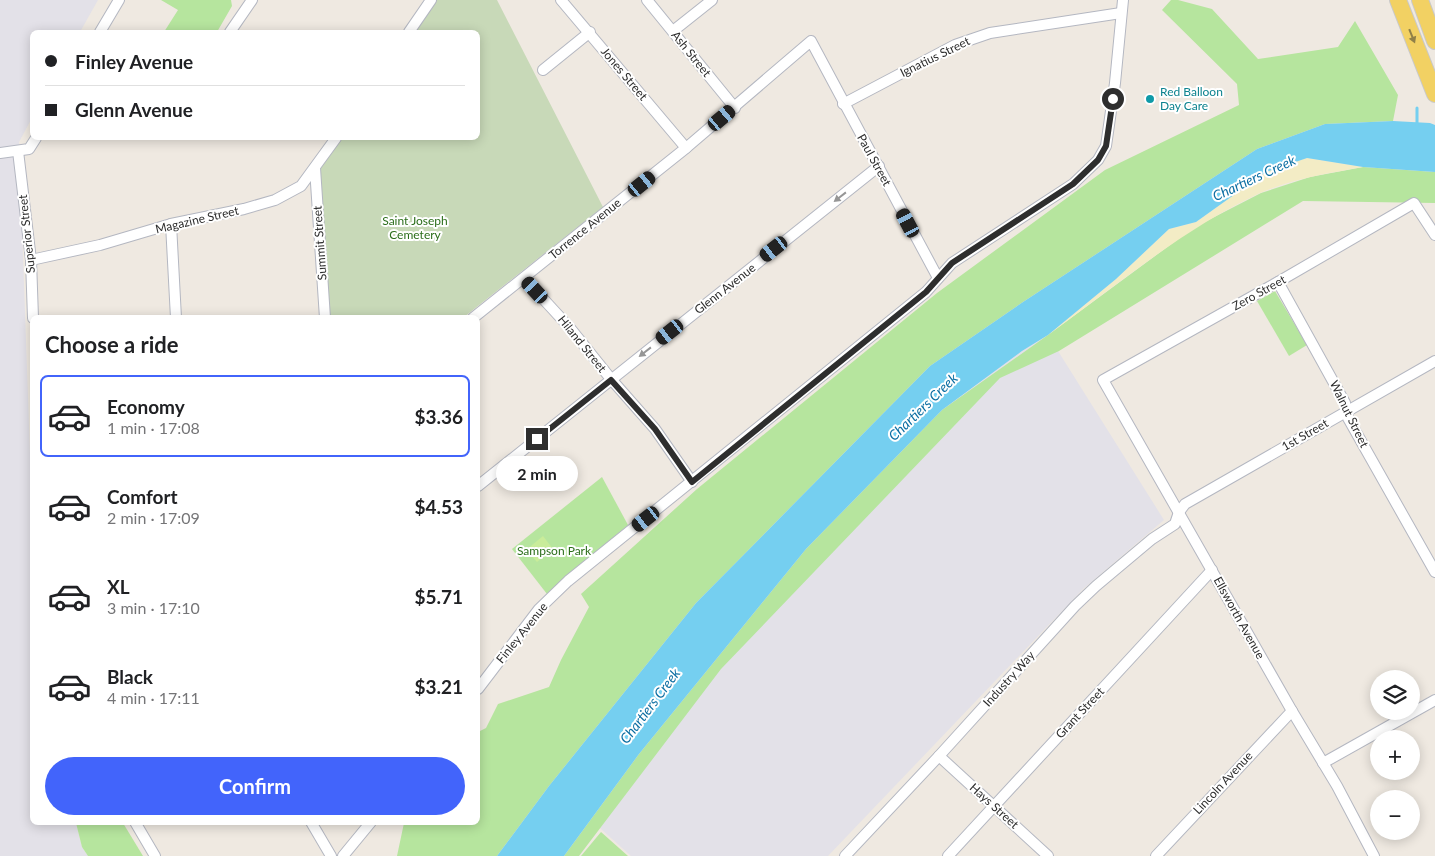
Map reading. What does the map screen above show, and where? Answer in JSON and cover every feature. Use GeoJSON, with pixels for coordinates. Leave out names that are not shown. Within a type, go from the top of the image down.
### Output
{"type":"FeatureCollection","features":[{"type":"Feature","properties":{"kind":"main road"},"geometry":{"type":"LineString","coordinates":[[1398,0],[1435,94]]}},
{"type":"Feature","properties":{"kind":"main road"},"geometry":{"type":"LineString","coordinates":[[1420,0],[1435,41]]}},
{"type":"Feature","properties":{"kind":"street"},"geometry":{"type":"LineString","coordinates":[[101,30],[119,0]]}},
{"type":"Feature","properties":{"kind":"street"},"geometry":{"type":"LineString","coordinates":[[231,30],[252,0]]}},
{"type":"Feature","properties":{"kind":"street"},"geometry":{"type":"LineString","coordinates":[[410,30],[431,0]]}},
{"type":"Feature","properties":{"kind":"street","name":"Jones Street"},"geometry":{"type":"LineString","coordinates":[[561,0],[590,32],[686,148]]}},
{"type":"Feature","properties":{"kind":"street","name":"Ash Street"},"geometry":{"type":"LineString","coordinates":[[647,0],[734,108]]}},
{"type":"Feature","properties":{"kind":"street"},"geometry":{"type":"LineString","coordinates":[[673,31],[712,0]]}},
{"type":"Feature","properties":{"kind":"street","name":"Finley Avenue"},"geometry":{"type":"LineString","coordinates":[[480,687],[539,609],[568,581],[926,292],[952,263],[1073,184],[1098,160],[1106,146],[1115,83],[1123,0]]}},
{"type":"Feature","properties":{"kind":"street","name":"Ignatius Street"},"geometry":{"type":"LineString","coordinates":[[843,104],[955,45],[990,33],[1121,13]]}},
{"type":"Feature","properties":{"kind":"street"},"geometry":{"type":"LineString","coordinates":[[543,70],[590,32]]}},
{"type":"Feature","properties":{"kind":"street","name":"Paul Street"},"geometry":{"type":"LineString","coordinates":[[811,41],[843,104],[879,166],[938,278]]}},
{"type":"Feature","properties":{"kind":"street","name":"Torrence Avenue"},"geometry":{"type":"LineString","coordinates":[[478,315],[686,148],[811,41]]}},
{"type":"Feature","properties":{"kind":"street"},"geometry":{"type":"LineString","coordinates":[[0,153],[29,149],[35,140]]}},
{"type":"Feature","properties":{"kind":"street","name":"Magazine Street"},"geometry":{"type":"LineString","coordinates":[[31,260],[100,245],[171,224],[244,209],[275,200],[301,186],[335,140]]}},
{"type":"Feature","properties":{"kind":"street","name":"Superior Street"},"geometry":{"type":"LineString","coordinates":[[18,150],[31,260],[34,315]]}},
{"type":"Feature","properties":{"kind":"street","name":"Glenn Avenue"},"geometry":{"type":"LineString","coordinates":[[480,484],[879,166]]}},
{"type":"Feature","properties":{"kind":"street","name":"Summit Street"},"geometry":{"type":"LineString","coordinates":[[315,168],[325,315]]}},
{"type":"Feature","properties":{"kind":"street","name":"Zero Street"},"geometry":{"type":"LineString","coordinates":[[1103,380],[1414,203],[1435,235]]}},
{"type":"Feature","properties":{"kind":"street"},"geometry":{"type":"LineString","coordinates":[[171,224],[176,315]]}},
{"type":"Feature","properties":{"kind":"street","name":"Hiland Street"},"geometry":{"type":"LineString","coordinates":[[524,278],[570,328],[611,380],[655,429],[692,482]]}},
{"type":"Feature","properties":{"kind":"street","name":"Walnut Street"},"geometry":{"type":"LineString","coordinates":[[1278,282],[1345,403],[1348,418],[1435,572]]}},
{"type":"Feature","properties":{"kind":"street","name":"1st Street"},"geometry":{"type":"LineString","coordinates":[[1179,512],[1187,503],[1435,361]]}},
{"type":"Feature","properties":{"kind":"street","name":"Ellsworth Avenue"},"geometry":{"type":"LineString","coordinates":[[1103,380],[1323,763],[1369,854]]}},
{"type":"Feature","properties":{"kind":"street","name":"Industry Way"},"geometry":{"type":"LineString","coordinates":[[845,856],[1075,606],[1152,539],[1175,524],[1179,512]]}},
{"type":"Feature","properties":{"kind":"street","name":"Grant Street"},"geometry":{"type":"LineString","coordinates":[[948,856],[1212,570]]}},
{"type":"Feature","properties":{"kind":"street"},"geometry":{"type":"LineString","coordinates":[[1323,763],[1435,700]]}},
{"type":"Feature","properties":{"kind":"street","name":"Lincoln Avenue"},"geometry":{"type":"LineString","coordinates":[[1156,856],[1292,711]]}},
{"type":"Feature","properties":{"kind":"street","name":"Hays Street"},"geometry":{"type":"LineString","coordinates":[[939,756],[1048,856]]}},
{"type":"Feature","properties":{"kind":"street"},"geometry":{"type":"LineString","coordinates":[[138,825],[155,856]]}},
{"type":"Feature","properties":{"kind":"street"},"geometry":{"type":"LineString","coordinates":[[313,825],[331,856]]}},
{"type":"Feature","properties":{"kind":"street"},"geometry":{"type":"LineString","coordinates":[[343,856],[369,825]]}},
{"type":"Feature","properties":{"kind":"shaded area"},"geometry":{"type":"Polygon","coordinates":[[[0,0],[98,0],[81,30],[30,30],[30,122],[19,142],[30,454],[30,825],[76,825],[82,847],[88,856],[0,856],[0,0]]]}},
{"type":"Feature","properties":{"kind":"shaded area"},"geometry":{"type":"Polygon","coordinates":[[[1048,335],[1164,520],[1083,589],[828,856],[631,856],[591,820],[942,410],[1022,351],[1048,335]]]}},
{"type":"Feature","properties":{"kind":"green space"},"geometry":{"type":"Polygon","coordinates":[[[161,0],[231,0],[232,6],[218,30],[165,30],[178,10],[161,0]]]}},
{"type":"Feature","properties":{"kind":"green space","name":"Saint Joseph Cemetery"},"geometry":{"type":"Polygon","coordinates":[[[436,0],[497,0],[603,207],[467,315],[329,315],[320,169],[340,140],[480,140],[480,30],[415,30],[436,0]]]}},
{"type":"Feature","properties":{"kind":"green space"},"geometry":{"type":"Polygon","coordinates":[[[1171,0],[1178,0],[1212,9],[1258,59],[1338,47],[1355,21],[1398,95],[1393,121],[1325,124],[1257,149],[1023,302],[930,366],[696,603],[549,786],[497,856],[397,856],[404,825],[480,825],[480,731],[486,728],[498,704],[549,687],[589,607],[581,594],[697,489],[937,293],[1105,170],[1239,105],[1237,84],[1162,10],[1171,0]]]}},
{"type":"Feature","properties":{"kind":"green space"},"geometry":{"type":"Polygon","coordinates":[[[1363,167],[1435,172],[1435,203],[1303,201],[1059,351],[1000,378],[721,669],[579,856],[564,856],[639,754],[806,549],[942,410],[1048,335],[1193,228],[1261,193],[1310,177],[1363,167]]]}},
{"type":"Feature","properties":{"kind":"green space"},"geometry":{"type":"Polygon","coordinates":[[[1275,291],[1307,345],[1289,356],[1257,301],[1275,291]]]}},
{"type":"Feature","properties":{"kind":"green space","name":"Sampson Park"},"geometry":{"type":"Polygon","coordinates":[[[602,477],[628,525],[547,594],[512,549],[602,477]]]}},
{"type":"Feature","properties":{"kind":"green space"},"geometry":{"type":"Polygon","coordinates":[[[543,536],[553,549],[537,562],[526,550],[543,536]]]}},
{"type":"Feature","properties":{"kind":"green space"},"geometry":{"type":"Polygon","coordinates":[[[76,825],[124,825],[143,856],[88,856],[82,847],[76,825]]]}},
{"type":"Feature","properties":{"kind":"green space"},"geometry":{"type":"Polygon","coordinates":[[[601,832],[628,856],[581,856],[601,832]]]}},
{"type":"Feature","properties":{"kind":"sand"},"geometry":{"type":"Polygon","coordinates":[[[1307,158],[1363,167],[1285,184],[1260,193],[1232,207],[1204,223],[1151,259],[1048,335],[1116,279],[1169,229],[1196,222],[1266,172],[1307,158]]]}},
{"type":"Feature","properties":{"kind":"water","name":"Chartiers Creek"},"geometry":{"type":"Polygon","coordinates":[[[1393,121],[1430,123],[1435,125],[1435,172],[1363,167],[1307,158],[1266,172],[1196,222],[1169,229],[1116,279],[1048,335],[1022,351],[942,410],[806,549],[639,754],[564,856],[497,856],[549,786],[696,603],[930,366],[1023,302],[1257,149],[1325,124],[1393,121]]]}},
{"type":"Feature","properties":{"kind":"waterway"},"geometry":{"type":"LineString","coordinates":[[1417,108],[1417,124]]}},
{"type":"Feature","properties":{"kind":"place","name":"Red Balloon Day Care"},"geometry":{"type":"Point","coordinates":[1150,99]}},
{"type":"Feature","properties":{"kind":"route"},"geometry":{"type":"LineString","coordinates":[[537,439],[611,380],[655,429],[692,482],[926,292],[952,263],[1073,184],[1098,160],[1106,146],[1113,99]]}}]}
